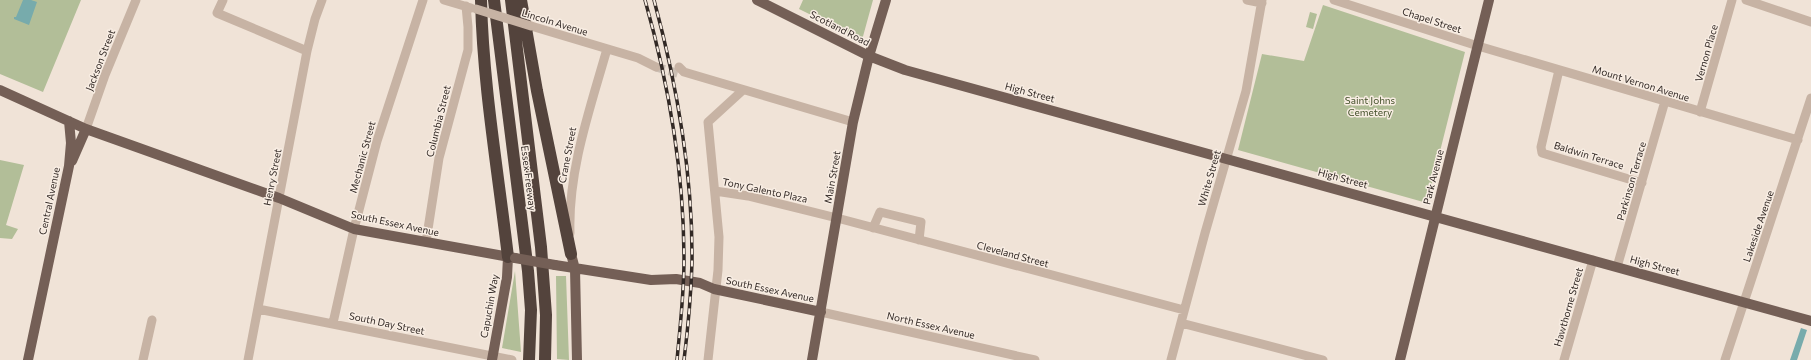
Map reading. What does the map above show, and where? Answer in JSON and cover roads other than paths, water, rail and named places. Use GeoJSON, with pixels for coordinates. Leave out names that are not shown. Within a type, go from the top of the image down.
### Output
{"type":"FeatureCollection","features":[{"type":"Feature","properties":{"kind":"highway","name":"Essex Freeway"},"geometry":{"type":"LineString","coordinates":[[494,0],[528,271],[531,310],[529,360]]}},
{"type":"Feature","properties":{"kind":"highway","name":"Essex Freeway"},"geometry":{"type":"LineString","coordinates":[[511,0],[542,247],[546,315],[545,360]]}},
{"type":"Feature","properties":{"kind":"highway"},"geometry":{"type":"LineString","coordinates":[[522,0],[538,98],[571,254]]}},
{"type":"Feature","properties":{"kind":"highway"},"geometry":{"type":"LineString","coordinates":[[478,5],[488,92],[512,257]]}},
{"type":"Feature","properties":{"kind":"main road","name":"Scotland Road"},"geometry":{"type":"LineString","coordinates":[[757,0],[869,56]]}},
{"type":"Feature","properties":{"kind":"main road","name":"Main Street"},"geometry":{"type":"LineString","coordinates":[[812,360],[853,122],[869,56],[886,0]]}},
{"type":"Feature","properties":{"kind":"main road","name":"Park Avenue"},"geometry":{"type":"LineString","coordinates":[[1400,360],[1489,0]]}},
{"type":"Feature","properties":{"kind":"main road","name":"High Street"},"geometry":{"type":"LineString","coordinates":[[869,56],[905,70],[1811,321]]}},
{"type":"Feature","properties":{"kind":"main road"},"geometry":{"type":"LineString","coordinates":[[0,90],[69,121]]}},
{"type":"Feature","properties":{"kind":"main road","name":"South Essex Avenue"},"geometry":{"type":"LineString","coordinates":[[69,121],[86,129],[279,198],[354,229],[575,269],[661,281],[676,279],[700,283],[714,289],[821,312]]}},
{"type":"Feature","properties":{"kind":"main road","name":"Central Avenue"},"geometry":{"type":"LineString","coordinates":[[28,360],[69,166],[71,143],[69,121]]}},
{"type":"Feature","properties":{"kind":"main road"},"geometry":{"type":"LineString","coordinates":[[69,166],[86,129]]}},
{"type":"Feature","properties":{"kind":"main road","name":"Crane Street"},"geometry":{"type":"LineString","coordinates":[[571,254],[575,269],[578,349],[577,360]]}},
{"type":"Feature","properties":{"kind":"main road","name":"Capuchin Way"},"geometry":{"type":"LineString","coordinates":[[492,358],[512,257]]}},
{"type":"Feature","properties":{"kind":"street","name":"Jackson Street"},"geometry":{"type":"LineString","coordinates":[[86,129],[105,75],[136,0]]}},
{"type":"Feature","properties":{"kind":"street"},"geometry":{"type":"LineString","coordinates":[[222,0],[217,13],[306,51]]}},
{"type":"Feature","properties":{"kind":"street","name":"Henry Street"},"geometry":{"type":"LineString","coordinates":[[248,360],[306,51],[322,0]]}},
{"type":"Feature","properties":{"kind":"street","name":"Mechanic Street"},"geometry":{"type":"LineString","coordinates":[[333,324],[354,229],[377,141],[423,0]]}},
{"type":"Feature","properties":{"kind":"street","name":"Lincoln Avenue"},"geometry":{"type":"LineString","coordinates":[[444,0],[466,6],[478,5],[531,26],[655,64]]}},
{"type":"Feature","properties":{"kind":"street"},"geometry":{"type":"LineString","coordinates":[[1247,0],[1262,1]]}},
{"type":"Feature","properties":{"kind":"street","name":"Chapel Street"},"geometry":{"type":"LineString","coordinates":[[1334,0],[1478,46]]}},
{"type":"Feature","properties":{"kind":"street","name":"Vernon Place"},"geometry":{"type":"LineString","coordinates":[[1700,112],[1732,0]]}},
{"type":"Feature","properties":{"kind":"street"},"geometry":{"type":"LineString","coordinates":[[1746,0],[1811,22]]}},
{"type":"Feature","properties":{"kind":"street","name":"White Street"},"geometry":{"type":"LineString","coordinates":[[1171,360],[1251,69],[1262,1]]}},
{"type":"Feature","properties":{"kind":"street","name":"Columbia Street"},"geometry":{"type":"LineString","coordinates":[[426,242],[439,158],[468,50],[466,6]]}},
{"type":"Feature","properties":{"kind":"street","name":"Mount Vernon Avenue"},"geometry":{"type":"LineString","coordinates":[[1478,46],[1798,140]]}},
{"type":"Feature","properties":{"kind":"street","name":"Crane Street"},"geometry":{"type":"LineString","coordinates":[[571,254],[570,212],[576,163],[581,138],[608,49]]}},
{"type":"Feature","properties":{"kind":"street","name":"Baldwin Terrace"},"geometry":{"type":"LineString","coordinates":[[1559,70],[1541,148],[1542,153],[1642,183]]}},
{"type":"Feature","properties":{"kind":"street"},"geometry":{"type":"LineString","coordinates":[[681,71],[853,122]]}},
{"type":"Feature","properties":{"kind":"street"},"geometry":{"type":"LineString","coordinates":[[715,191],[708,122],[743,90]]}},
{"type":"Feature","properties":{"kind":"street","name":"Lakeside Avenue"},"geometry":{"type":"LineString","coordinates":[[1725,360],[1811,98]]}},
{"type":"Feature","properties":{"kind":"street","name":"Parkinson Terrace"},"geometry":{"type":"LineString","coordinates":[[1617,267],[1665,102]]}},
{"type":"Feature","properties":{"kind":"street","name":"Tony Galento Plaza"},"geometry":{"type":"LineString","coordinates":[[708,360],[714,289],[718,270],[719,237],[715,191],[748,196],[837,218]]}},
{"type":"Feature","properties":{"kind":"street"},"geometry":{"type":"LineString","coordinates":[[873,228],[880,212],[921,222],[919,240]]}},
{"type":"Feature","properties":{"kind":"street","name":"Cleveland Street"},"geometry":{"type":"LineString","coordinates":[[837,218],[1184,310]]}},
{"type":"Feature","properties":{"kind":"street","name":"Hawthorne Street"},"geometry":{"type":"LineString","coordinates":[[1564,360],[1593,260]]}},
{"type":"Feature","properties":{"kind":"street","name":"South Day Street"},"geometry":{"type":"LineString","coordinates":[[258,309],[492,358],[510,360]]}},
{"type":"Feature","properties":{"kind":"street","name":"North Essex Avenue"},"geometry":{"type":"LineString","coordinates":[[821,312],[1035,360]]}},
{"type":"Feature","properties":{"kind":"street"},"geometry":{"type":"LineString","coordinates":[[143,360],[152,320]]}},
{"type":"Feature","properties":{"kind":"street"},"geometry":{"type":"LineString","coordinates":[[1181,323],[1323,360]]}},
{"type":"Feature","properties":{"kind":"water"},"geometry":{"type":"Polygon","coordinates":[[[23,0],[37,2],[29,25],[14,19],[23,0]]]}},
{"type":"Feature","properties":{"kind":"water"},"geometry":{"type":"Polygon","coordinates":[[[1801,328],[1807,330],[1797,360],[1790,360],[1801,328]]]}},
{"type":"Feature","properties":{"kind":"tunnel"},"geometry":{"type":"LineString","coordinates":[[656,67],[680,74]]}},
{"type":"Feature","properties":{"kind":"railway"},"geometry":{"type":"LineString","coordinates":[[645,0],[654,32],[668,96],[674,129],[681,194],[684,273],[677,360]]}},
{"type":"Feature","properties":{"kind":"railway"},"geometry":{"type":"LineString","coordinates":[[654,0],[670,64],[682,130],[690,196],[692,263],[684,360]]}},
{"type":"Feature","properties":{"kind":"park label","name":"Saint Johns Cemetery"},"geometry":{"type":"Point","coordinates":[1370,106]}}]}
